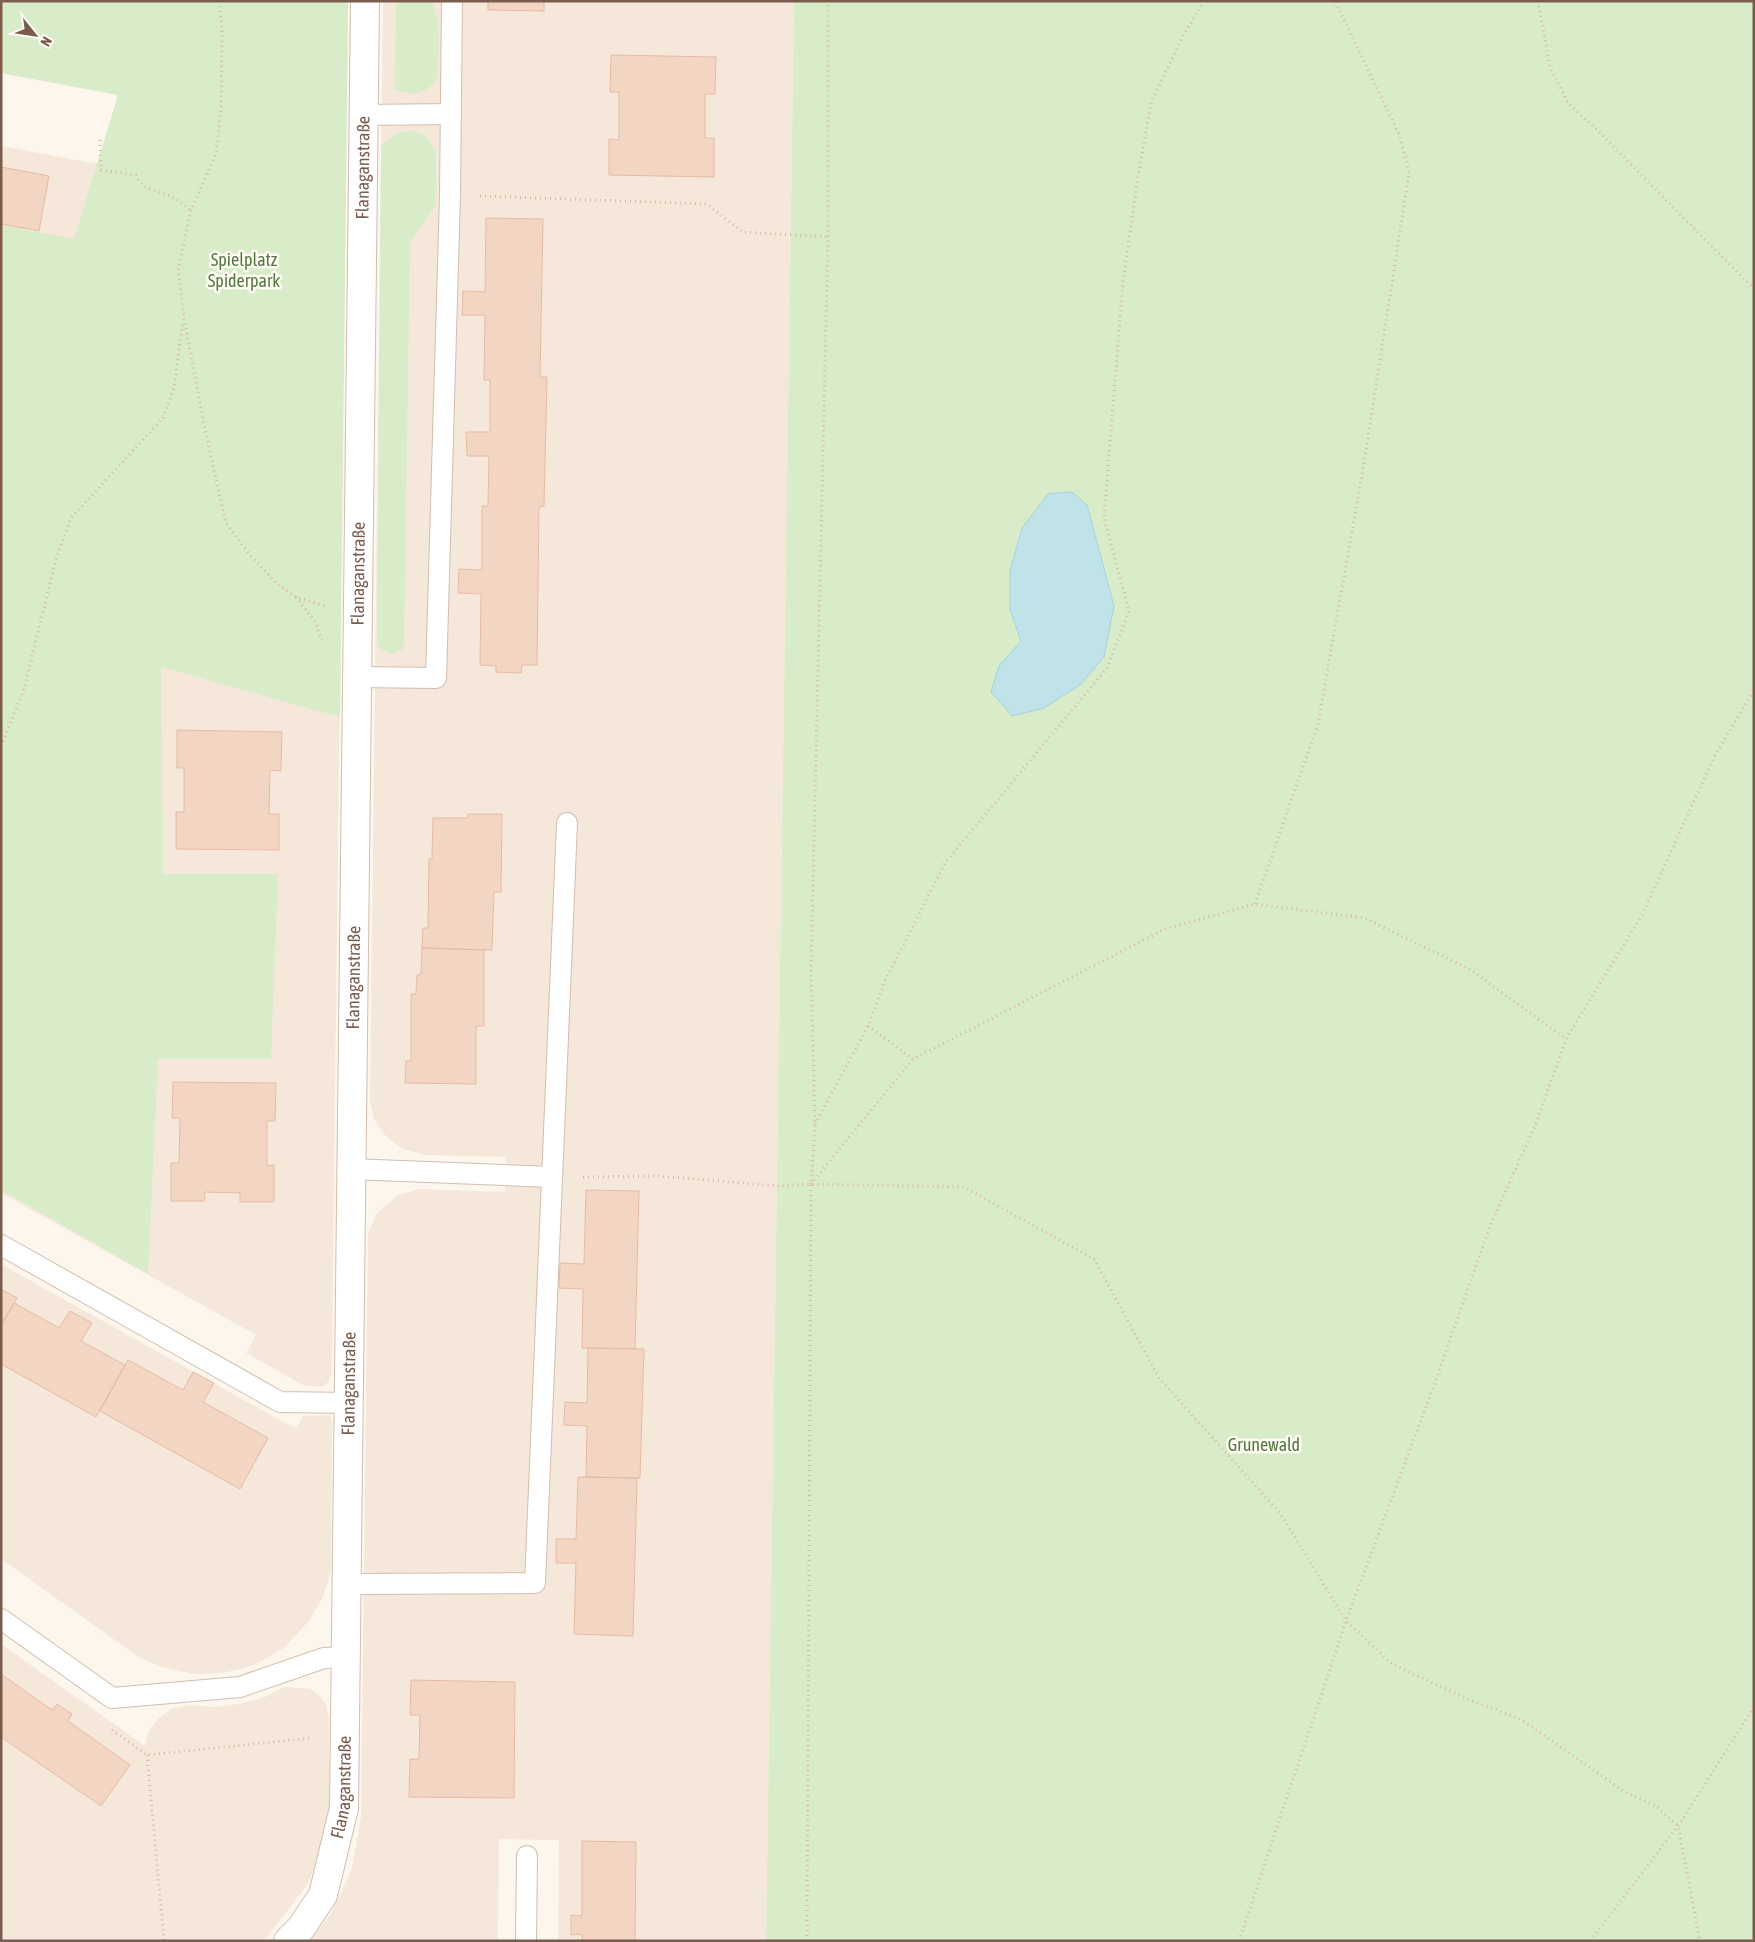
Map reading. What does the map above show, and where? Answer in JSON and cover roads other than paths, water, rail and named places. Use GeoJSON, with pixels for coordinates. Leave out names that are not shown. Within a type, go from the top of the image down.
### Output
{"type":"FeatureCollection","features":[{"type":"Feature","properties":{"kind":"street","name":"Flanaganstraße"},"geometry":{"type":"LineString","coordinates":[[288,1941],[301,1928],[323,1895],[344,1808],[365,1]]}},
{"type":"Feature","properties":{"kind":"lane"},"geometry":{"type":"LineString","coordinates":[[357,677],[436,678],[450,195],[452,1]]}},
{"type":"Feature","properties":{"kind":"lane"},"geometry":{"type":"LineString","coordinates":[[364,115],[451,114]]}},
{"type":"Feature","properties":{"kind":"lane"},"geometry":{"type":"LineString","coordinates":[[346,1584],[535,1583],[567,823]]}},
{"type":"Feature","properties":{"kind":"lane"},"geometry":{"type":"LineString","coordinates":[[351,1169],[552,1177]]}},
{"type":"Feature","properties":{"kind":"lane"},"geometry":{"type":"LineString","coordinates":[[1,1246],[280,1402],[348,1403]]}},
{"type":"Feature","properties":{"kind":"lane"},"geometry":{"type":"LineString","coordinates":[[1,1619],[112,1698],[240,1687],[324,1658],[345,1657]]}},
{"type":"Feature","properties":{"kind":"lane"},"geometry":{"type":"LineString","coordinates":[[526,1941],[527,1856]]}},
{"type":"Feature","properties":{"kind":"water"},"geometry":{"type":"Polygon","coordinates":[[[1072,492],[1087,505],[1114,606],[1104,657],[1080,685],[1044,708],[1012,716],[991,692],[999,666],[1021,641],[1010,610],[1010,571],[1022,528],[1048,494],[1072,492]]]}},
{"type":"Feature","properties":{"kind":"park label","name":"Spielplatz Spiderpark"},"geometry":{"type":"Point","coordinates":[244,270]}},
{"type":"Feature","properties":{"kind":"park label","name":"Grunewald"},"geometry":{"type":"Point","coordinates":[1264,1445]}}]}
